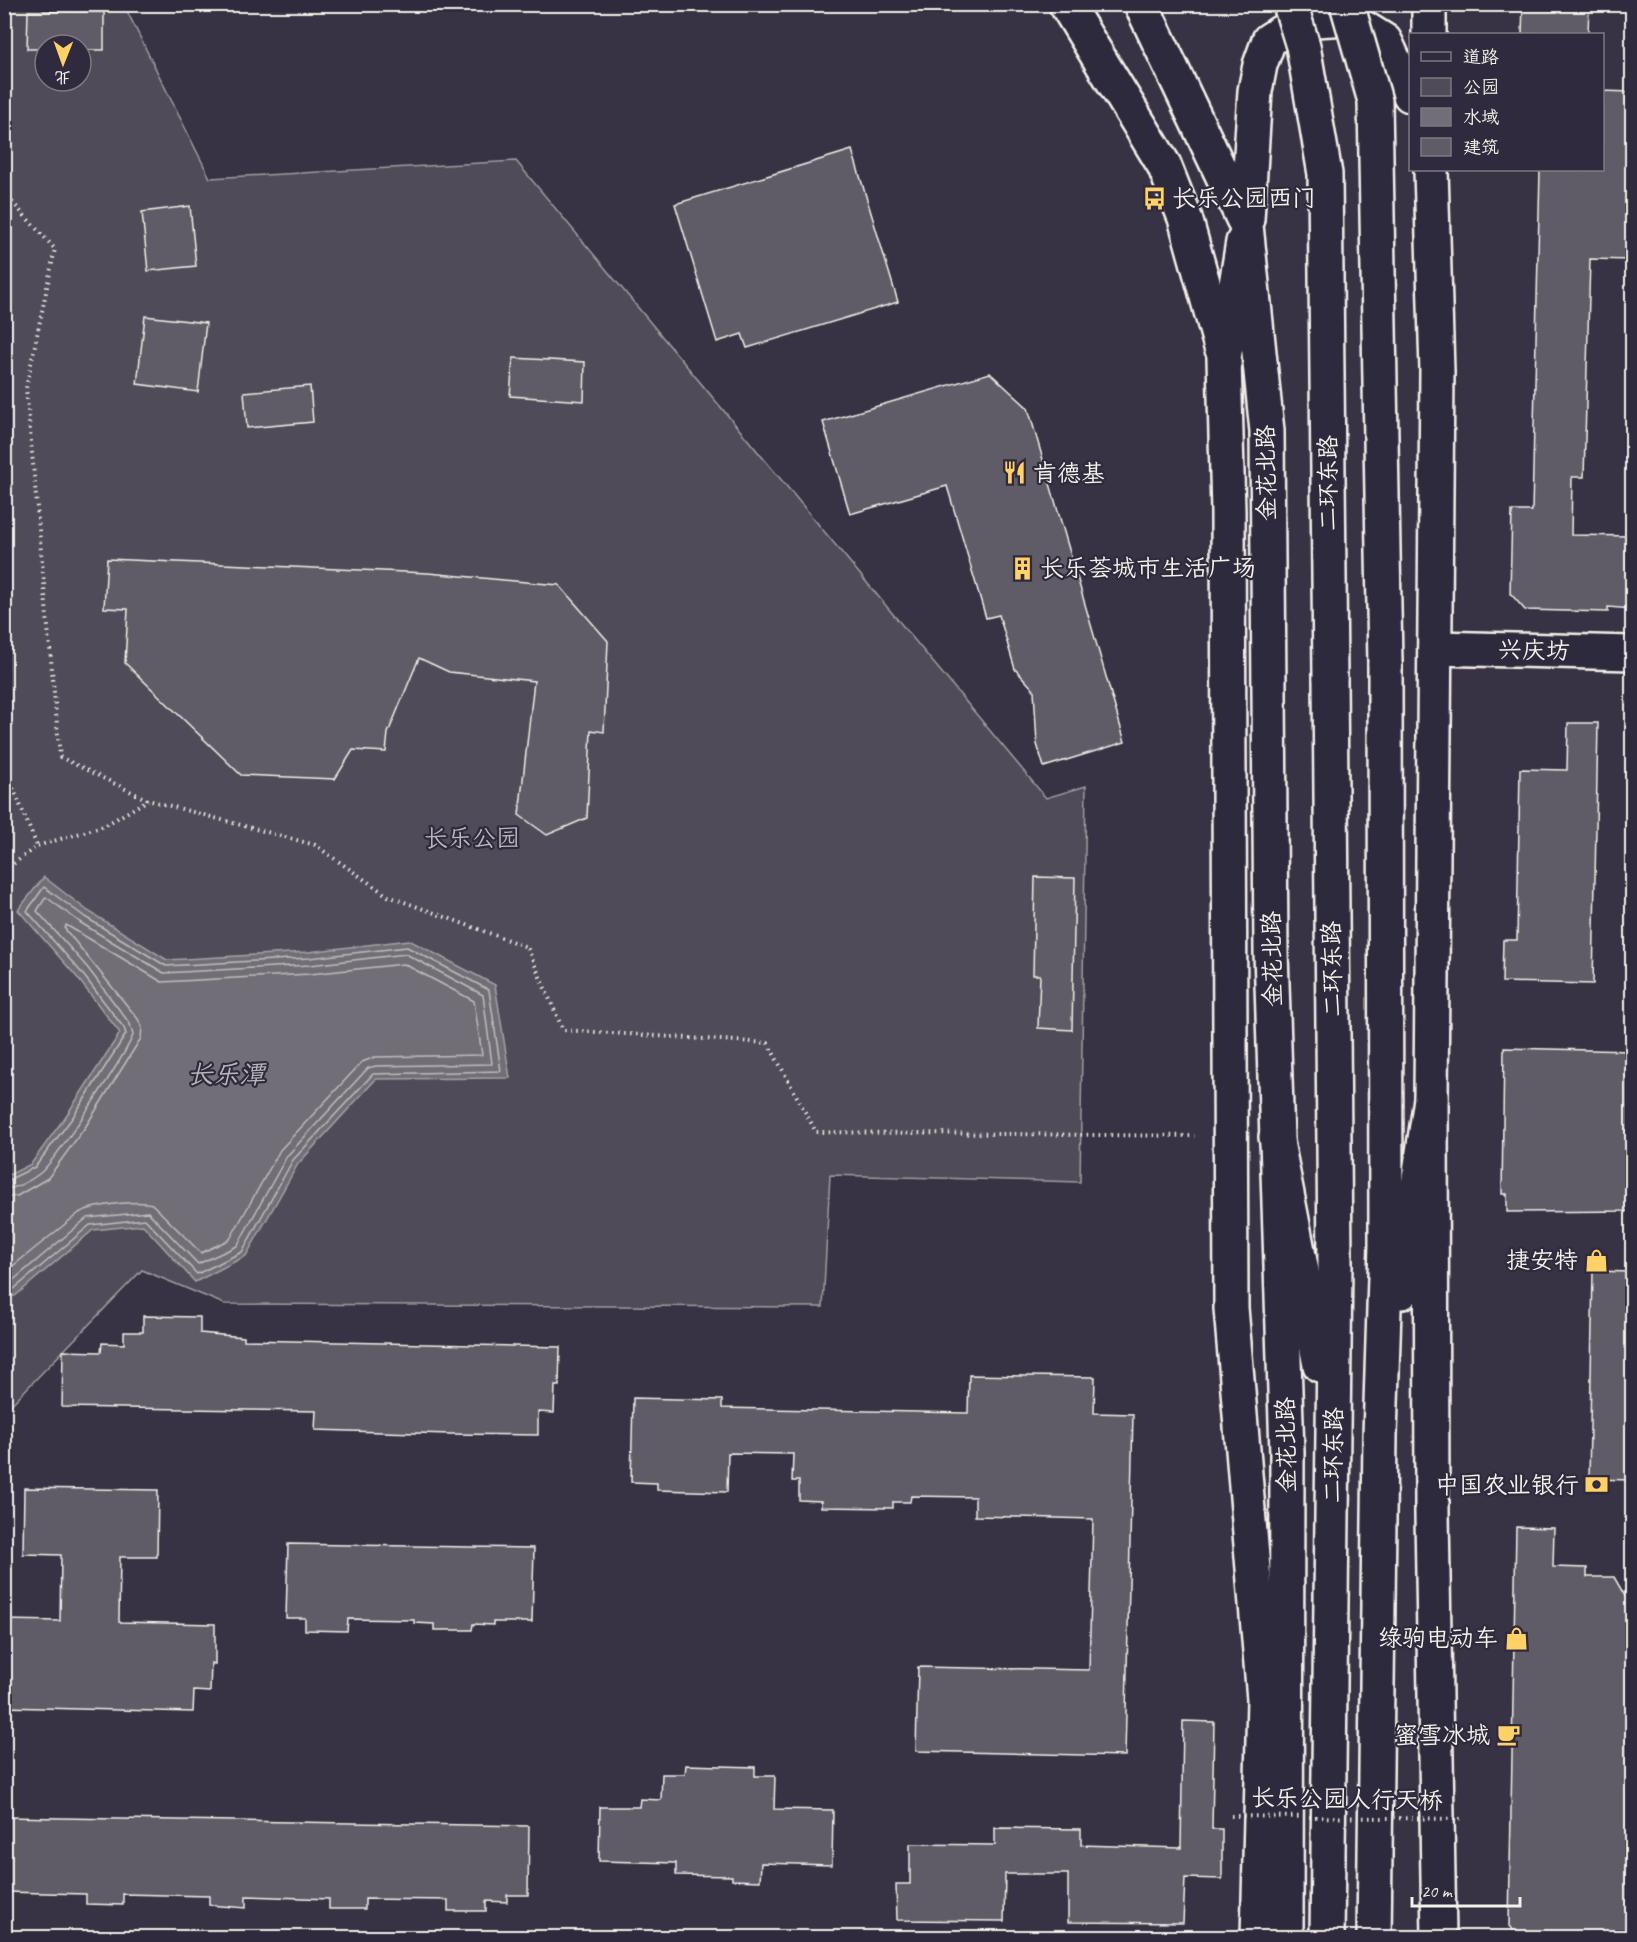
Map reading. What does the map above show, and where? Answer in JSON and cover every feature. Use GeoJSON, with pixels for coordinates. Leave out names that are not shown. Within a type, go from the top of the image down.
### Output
{"type":"FeatureCollection","features":[{"type":"Feature","properties":{"kind":"main road"},"geometry":{"type":"LineString","coordinates":[[1066,4],[1164,165],[1185,218],[1224,358]]}},
{"type":"Feature","properties":{"kind":"main road","name":"金花北路"},"geometry":{"type":"LineString","coordinates":[[1141,4],[1246,225],[1267,431],[1271,952],[1287,1453],[1286,1938]]}},
{"type":"Feature","properties":{"kind":"main road","name":"二环东路"},"geometry":{"type":"LineString","coordinates":[[1290,4],[1303,46],[1325,174],[1335,1263],[1327,1938]]}},
{"type":"Feature","properties":{"kind":"main road","name":"二环东路"},"geometry":{"type":"LineString","coordinates":[[1347,4],[1375,101],[1385,663],[1386,1245],[1380,1437],[1374,1938]]}},
{"type":"Feature","properties":{"kind":"main road"},"geometry":{"type":"LineString","coordinates":[[1429,4],[1429,33]]}},
{"type":"Feature","properties":{"kind":"main road"},"geometry":{"type":"LineString","coordinates":[[1258,1938],[1264,1699],[1231,1308],[1228,512],[1224,358],[1246,225],[1255,90],[1260,65],[1269,40],[1299,21],[1348,18],[1385,40],[1409,93]]}},
{"type":"Feature","properties":{"kind":"main road"},"geometry":{"type":"LineString","coordinates":[[1431,172],[1437,371],[1431,1099],[1432,1514],[1439,1938]]}},
{"type":"Feature","properties":{"kind":"main road","name":"兴庆坊"},"geometry":{"type":"LineString","coordinates":[[1435,648],[1632,653]]}},
{"type":"Feature","properties":{"kind":"main road"},"geometry":{"type":"LineString","coordinates":[[1380,1437],[1431,1099]]}},
{"type":"Feature","properties":{"kind":"main road"},"geometry":{"type":"LineString","coordinates":[[1276,1137],[1333,1436]]}},
{"type":"Feature","properties":{"kind":"path"},"geometry":{"type":"LineString","coordinates":[[4,193],[55,249],[26,388],[60,757],[148,800],[315,845],[388,896],[527,947],[563,1030],[768,1043],[816,1132],[1230,1136]]}},
{"type":"Feature","properties":{"kind":"path"},"geometry":{"type":"LineString","coordinates":[[4,766],[36,846]]}},
{"type":"Feature","properties":{"kind":"path"},"geometry":{"type":"LineString","coordinates":[[4,871],[36,846],[104,826],[148,800]]}},
{"type":"Feature","properties":{"kind":"path","name":"长乐公园人行天桥"},"geometry":{"type":"LineString","coordinates":[[1231,1816],[1463,1819]]}},
{"type":"Feature","properties":{"kind":"green space","name":"长乐公园"},"geometry":{"type":"Polygon","coordinates":[[[5,5],[124,5],[210,178],[516,161],[1046,798],[1086,786],[1080,1182],[830,1175],[823,1307],[224,1304],[142,1270],[5,1411],[5,5]]]}},
{"type":"Feature","properties":{"kind":"water","name":"长乐潭"},"geometry":{"type":"Polygon","coordinates":[[[44,877],[88,911],[167,960],[308,952],[409,940],[495,985],[510,1078],[376,1079],[298,1164],[246,1256],[195,1282],[143,1225],[93,1230],[15,1296],[5,1296],[5,1177],[31,1164],[68,1113],[120,1033],[76,976],[18,910],[44,877]]]}},
{"type":"Feature","properties":{"kind":"building"},"geometry":{"type":"Polygon","coordinates":[[[1523,4],[1589,4],[1588,33],[1522,33],[1523,4]]]}},
{"type":"Feature","properties":{"kind":"building"},"geometry":{"type":"Polygon","coordinates":[[[28,11],[104,12],[104,50],[93,50],[93,33],[33,33],[33,49],[27,49],[28,11]]]}},
{"type":"Feature","properties":{"kind":"building"},"geometry":{"type":"Polygon","coordinates":[[[1604,91],[1632,92],[1632,260],[1590,259],[1584,477],[1572,477],[1571,535],[1632,536],[1632,609],[1608,607],[1608,612],[1525,610],[1510,593],[1512,511],[1532,511],[1540,171],[1604,171],[1604,91]]]}},
{"type":"Feature","properties":{"kind":"building"},"geometry":{"type":"Polygon","coordinates":[[[852,150],[898,302],[747,348],[742,334],[717,342],[675,204],[852,150]]]}},
{"type":"Feature","properties":{"kind":"building"},"geometry":{"type":"Polygon","coordinates":[[[190,206],[196,266],[148,271],[142,212],[190,206]]]}},
{"type":"Feature","properties":{"kind":"building"},"geometry":{"type":"Polygon","coordinates":[[[145,316],[206,323],[198,392],[137,384],[145,316]]]}},
{"type":"Feature","properties":{"kind":"building"},"geometry":{"type":"Polygon","coordinates":[[[513,358],[585,362],[584,401],[510,396],[513,358]]]}},
{"type":"Feature","properties":{"kind":"building"},"geometry":{"type":"Polygon","coordinates":[[[990,373],[1028,408],[1125,742],[1044,767],[1037,744],[1034,690],[1015,669],[999,615],[986,618],[947,486],[850,514],[823,422],[990,373]]]}},
{"type":"Feature","properties":{"kind":"building"},"geometry":{"type":"Polygon","coordinates":[[[310,386],[313,422],[247,428],[244,392],[310,386]]]}},
{"type":"Feature","properties":{"kind":"building"},"geometry":{"type":"Polygon","coordinates":[[[107,559],[428,573],[559,585],[608,641],[604,732],[591,730],[587,818],[547,835],[519,815],[534,681],[449,672],[419,658],[388,733],[386,752],[353,750],[335,779],[241,775],[125,663],[128,609],[104,608],[107,559]]]}},
{"type":"Feature","properties":{"kind":"building"},"geometry":{"type":"Polygon","coordinates":[[[1568,723],[1598,723],[1593,984],[1502,982],[1503,940],[1517,940],[1520,769],[1567,770],[1568,723]]]}},
{"type":"Feature","properties":{"kind":"building"},"geometry":{"type":"Polygon","coordinates":[[[1035,877],[1075,878],[1072,1030],[1038,1028],[1040,975],[1033,975],[1035,877]]]}},
{"type":"Feature","properties":{"kind":"building"},"geometry":{"type":"Polygon","coordinates":[[[1504,1048],[1632,1051],[1632,1211],[1507,1212],[1507,1194],[1502,1194],[1504,1048]]]}},
{"type":"Feature","properties":{"kind":"building"},"geometry":{"type":"Polygon","coordinates":[[[1593,1271],[1632,1272],[1632,1480],[1589,1479],[1593,1271]]]}},
{"type":"Feature","properties":{"kind":"building"},"geometry":{"type":"Polygon","coordinates":[[[143,1316],[200,1317],[200,1333],[244,1337],[244,1340],[560,1347],[559,1386],[555,1386],[554,1413],[538,1412],[538,1435],[450,1434],[315,1430],[316,1411],[62,1407],[63,1351],[101,1352],[102,1343],[124,1344],[124,1332],[143,1332],[143,1316]]]}},
{"type":"Feature","properties":{"kind":"building"},"geometry":{"type":"Polygon","coordinates":[[[969,1375],[1095,1377],[1094,1413],[1133,1414],[1125,1756],[916,1751],[918,1667],[1089,1670],[1093,1519],[975,1516],[975,1497],[911,1496],[910,1502],[893,1502],[893,1508],[821,1507],[821,1501],[799,1500],[799,1481],[792,1481],[793,1454],[728,1453],[727,1492],[657,1490],[657,1483],[631,1482],[633,1398],[722,1400],[722,1408],[968,1413],[969,1375]]]}},
{"type":"Feature","properties":{"kind":"building"},"geometry":{"type":"Polygon","coordinates":[[[24,1488],[158,1490],[157,1557],[120,1557],[119,1622],[215,1624],[215,1664],[211,1663],[210,1692],[194,1691],[193,1712],[4,1707],[4,1620],[60,1621],[61,1555],[23,1554],[24,1488]]]}},
{"type":"Feature","properties":{"kind":"building"},"geometry":{"type":"Polygon","coordinates":[[[1516,1527],[1554,1528],[1553,1567],[1587,1568],[1587,1577],[1614,1577],[1632,1608],[1632,1938],[1520,1938],[1509,1926],[1516,1527]]]}},
{"type":"Feature","properties":{"kind":"building"},"geometry":{"type":"Polygon","coordinates":[[[288,1544],[534,1548],[532,1622],[493,1622],[493,1625],[473,1624],[472,1630],[434,1630],[434,1624],[414,1623],[414,1620],[348,1619],[347,1631],[305,1630],[305,1618],[286,1618],[288,1544]]]}},
{"type":"Feature","properties":{"kind":"building"},"geometry":{"type":"Polygon","coordinates":[[[1183,1721],[1214,1722],[1212,1829],[1222,1829],[1222,1879],[1185,1878],[1183,1923],[1068,1922],[1068,1874],[1005,1874],[1004,1921],[897,1920],[896,1884],[910,1884],[910,1844],[995,1845],[995,1828],[1081,1829],[1081,1845],[1181,1848],[1183,1721]]]}},
{"type":"Feature","properties":{"kind":"building"},"geometry":{"type":"Polygon","coordinates":[[[686,1765],[755,1767],[755,1776],[775,1776],[774,1809],[833,1810],[832,1865],[761,1863],[760,1881],[732,1880],[732,1876],[676,1875],[676,1863],[599,1861],[600,1807],[639,1807],[640,1799],[661,1800],[662,1774],[685,1774],[686,1765]]]}},
{"type":"Feature","properties":{"kind":"building"},"geometry":{"type":"Polygon","coordinates":[[[4,1817],[529,1826],[528,1895],[507,1895],[507,1902],[486,1901],[486,1911],[448,1911],[448,1900],[365,1899],[365,1909],[329,1909],[329,1899],[246,1896],[246,1908],[209,1905],[209,1896],[123,1894],[123,1905],[86,1904],[86,1894],[4,1892],[4,1817]]]}},
{"type":"Feature","properties":{"kind":"place","name":"长乐公园西门"},"geometry":{"type":"Point","coordinates":[1154,198]}},
{"type":"Feature","properties":{"kind":"place","name":"肯德基"},"geometry":{"type":"Point","coordinates":[1015,473]}},
{"type":"Feature","properties":{"kind":"place","name":"长乐荟城市生活广场"},"geometry":{"type":"Point","coordinates":[1022,568]}},
{"type":"Feature","properties":{"kind":"place","name":"捷安特"},"geometry":{"type":"Point","coordinates":[1596,1260]}},
{"type":"Feature","properties":{"kind":"place","name":"中国农业银行"},"geometry":{"type":"Point","coordinates":[1597,1485]}},
{"type":"Feature","properties":{"kind":"place","name":"绿驹电动车"},"geometry":{"type":"Point","coordinates":[1516,1638]}},
{"type":"Feature","properties":{"kind":"place","name":"蜜雪冰城"},"geometry":{"type":"Point","coordinates":[1508,1735]}}]}
